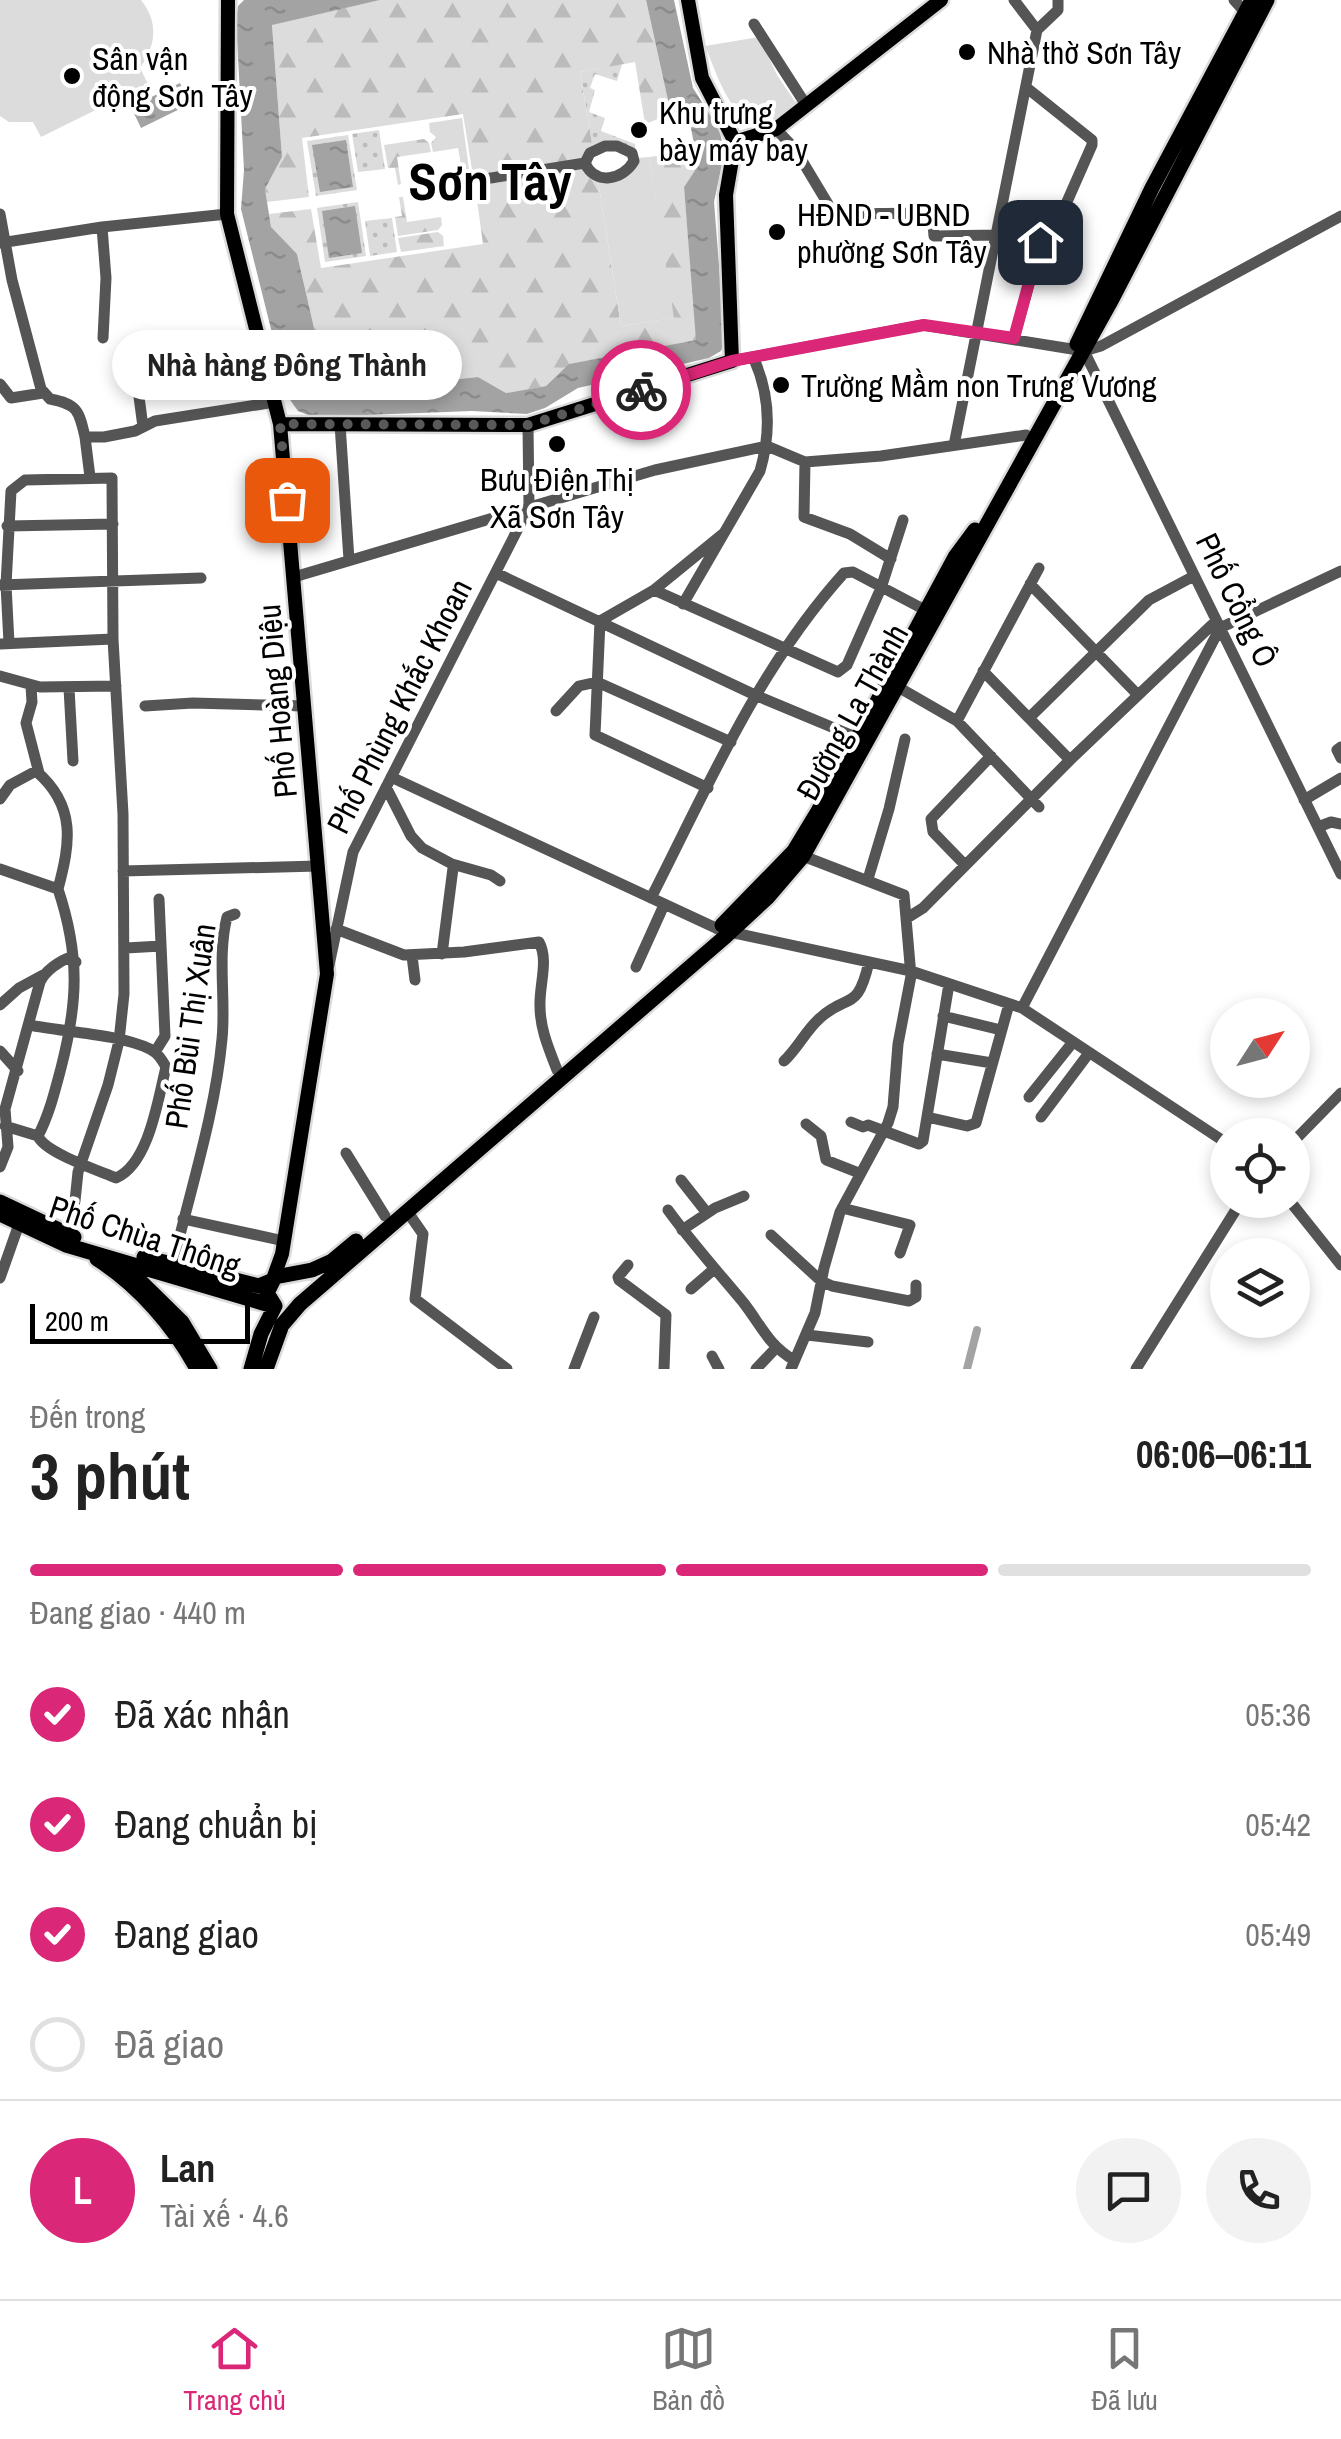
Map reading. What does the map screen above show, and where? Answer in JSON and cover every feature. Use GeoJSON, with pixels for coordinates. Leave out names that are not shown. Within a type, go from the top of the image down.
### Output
{"type":"FeatureCollection","features":[{"type":"Feature","properties":{"kind":"highway","name":"Đường La Thành"},"geometry":{"type":"LineString","coordinates":[[292,1275],[332,1261],[767,898],[804,856],[1267,0]]}},
{"type":"Feature","properties":{"kind":"highway","name":"Đường La Thành"},"geometry":{"type":"LineString","coordinates":[[266,1369],[282,1325],[300,1304],[724,930],[794,851],[955,557],[978,526],[1026,435],[1080,349],[1152,188],[1244,4]]}},
{"type":"Feature","properties":{"kind":"highway","name":"Phố Chùa Thông"},"geometry":{"type":"LineString","coordinates":[[0,1202],[65,1239],[259,1286],[272,1280]]}},
{"type":"Feature","properties":{"kind":"highway","name":"Phố Chùa Thông"},"geometry":{"type":"LineString","coordinates":[[0,1214],[116,1259],[275,1306]]}},
{"type":"Feature","properties":{"kind":"highway"},"geometry":{"type":"LineString","coordinates":[[65,1239],[131,1285],[172,1330],[197,1369]]}},
{"type":"Feature","properties":{"kind":"highway"},"geometry":{"type":"LineString","coordinates":[[94,1244],[165,1302],[198,1345],[210,1369]]}},
{"type":"Feature","properties":{"kind":"highway"},"geometry":{"type":"LineString","coordinates":[[292,1275],[302,1286],[300,1304],[289,1310],[275,1306],[268,1292],[272,1280],[292,1275]]}},
{"type":"Feature","properties":{"kind":"highway"},"geometry":{"type":"LineString","coordinates":[[251,1369],[275,1306]]}},
{"type":"Feature","properties":{"kind":"main road","name":"Phố Hoàng Diệu"},"geometry":{"type":"LineString","coordinates":[[228,0],[226,214],[280,424],[318,866],[332,937],[283,1247]]}},
{"type":"Feature","properties":{"kind":"main road"},"geometry":{"type":"LineString","coordinates":[[280,424],[528,425],[732,361],[726,195],[735,142],[702,78],[688,0]]}},
{"type":"Feature","properties":{"kind":"main road"},"geometry":{"type":"LineString","coordinates":[[735,142],[776,129],[941,0]]}},
{"type":"Feature","properties":{"kind":"main road"},"geometry":{"type":"LineString","coordinates":[[283,1247],[292,1275]]}},
{"type":"Feature","properties":{"kind":"main road"},"geometry":{"type":"LineString","coordinates":[[272,1280],[283,1247]]}},
{"type":"Feature","properties":{"kind":"street"},"geometry":{"type":"LineString","coordinates":[[1014,0],[1037,30]]}},
{"type":"Feature","properties":{"kind":"street"},"geometry":{"type":"LineString","coordinates":[[954,445],[1037,30],[1058,10],[1058,0]]}},
{"type":"Feature","properties":{"kind":"street"},"geometry":{"type":"LineString","coordinates":[[754,24],[806,105]]}},
{"type":"Feature","properties":{"kind":"street"},"geometry":{"type":"LineString","coordinates":[[1014,338],[1046,223],[1066,204],[1090,156],[1092,140],[1027,88]]}},
{"type":"Feature","properties":{"kind":"street"},"geometry":{"type":"LineString","coordinates":[[776,129],[795,149],[834,214],[932,213],[934,236],[997,235]]}},
{"type":"Feature","properties":{"kind":"street"},"geometry":{"type":"LineString","coordinates":[[472,181],[586,164]]}},
{"type":"Feature","properties":{"kind":"street"},"geometry":{"type":"LineString","coordinates":[[0,214],[24,331],[43,393],[74,408],[85,437],[90,477]]}},
{"type":"Feature","properties":{"kind":"street"},"geometry":{"type":"LineString","coordinates":[[3,242],[226,214]]}},
{"type":"Feature","properties":{"kind":"street"},"geometry":{"type":"LineString","coordinates":[[732,361],[924,325],[1080,349],[1101,346],[1341,216]]}},
{"type":"Feature","properties":{"kind":"street"},"geometry":{"type":"LineString","coordinates":[[102,227],[106,278],[103,338]]}},
{"type":"Feature","properties":{"kind":"street","name":"Phố Cổng Ô"},"geometry":{"type":"LineString","coordinates":[[1080,349],[1341,874]]}},
{"type":"Feature","properties":{"kind":"street"},"geometry":{"type":"LineString","coordinates":[[683,604],[760,470],[767,446],[766,400],[754,358]]}},
{"type":"Feature","properties":{"kind":"street"},"geometry":{"type":"LineString","coordinates":[[136,374],[144,427]]}},
{"type":"Feature","properties":{"kind":"street"},"geometry":{"type":"LineString","coordinates":[[0,384],[11,398],[43,393]]}},
{"type":"Feature","properties":{"kind":"street"},"geometry":{"type":"LineString","coordinates":[[85,437],[104,437],[155,421],[274,402]]}},
{"type":"Feature","properties":{"kind":"street"},"geometry":{"type":"LineString","coordinates":[[340,424],[349,560]]}},
{"type":"Feature","properties":{"kind":"street","name":"Phố Phùng Khắc Khoan"},"geometry":{"type":"LineString","coordinates":[[332,937],[352,852],[498,574],[529,507],[528,425]]}},
{"type":"Feature","properties":{"kind":"street"},"geometry":{"type":"LineString","coordinates":[[294,577],[655,470],[767,446],[805,462],[1026,435]]}},
{"type":"Feature","properties":{"kind":"street"},"geometry":{"type":"LineString","coordinates":[[805,462],[804,517],[850,534],[890,559]]}},
{"type":"Feature","properties":{"kind":"street"},"geometry":{"type":"LineString","coordinates":[[65,1239],[77,1178],[119,1041],[126,948],[124,814],[113,640],[112,478],[17,483],[11,490],[7,526],[5,644],[113,640]]}},
{"type":"Feature","properties":{"kind":"street"},"geometry":{"type":"LineString","coordinates":[[654,590],[830,670],[843,670],[882,586],[904,520]]}},
{"type":"Feature","properties":{"kind":"street"},"geometry":{"type":"LineString","coordinates":[[7,526],[113,524]]}},
{"type":"Feature","properties":{"kind":"street"},"geometry":{"type":"LineString","coordinates":[[600,621],[654,590],[724,533]]}},
{"type":"Feature","properties":{"kind":"street"},"geometry":{"type":"LineString","coordinates":[[957,721],[1039,568]]}},
{"type":"Feature","properties":{"kind":"street"},"geometry":{"type":"LineString","coordinates":[[907,918],[923,908],[1036,803],[1070,760],[1218,624],[1341,571]]}},
{"type":"Feature","properties":{"kind":"street"},"geometry":{"type":"LineString","coordinates":[[651,898],[754,695],[844,572],[853,572],[926,611]]}},
{"type":"Feature","properties":{"kind":"street"},"geometry":{"type":"LineString","coordinates":[[498,574],[754,695],[858,738]]}},
{"type":"Feature","properties":{"kind":"street"},"geometry":{"type":"LineString","coordinates":[[1029,718],[1149,600],[1194,576]]}},
{"type":"Feature","properties":{"kind":"street"},"geometry":{"type":"LineString","coordinates":[[3,585],[201,578]]}},
{"type":"Feature","properties":{"kind":"street"},"geometry":{"type":"LineString","coordinates":[[1030,584],[1138,695]]}},
{"type":"Feature","properties":{"kind":"street"},"geometry":{"type":"LineString","coordinates":[[600,621],[594,735],[708,788]]}},
{"type":"Feature","properties":{"kind":"street"},"geometry":{"type":"LineString","coordinates":[[927,1117],[972,1126],[1001,1030],[1218,624]]}},
{"type":"Feature","properties":{"kind":"street"},"geometry":{"type":"LineString","coordinates":[[983,671],[1070,760]]}},
{"type":"Feature","properties":{"kind":"street"},"geometry":{"type":"LineString","coordinates":[[0,676],[31,686],[116,686]]}},
{"type":"Feature","properties":{"kind":"street"},"geometry":{"type":"LineString","coordinates":[[556,711],[579,686],[597,682],[731,742]]}},
{"type":"Feature","properties":{"kind":"street"},"geometry":{"type":"LineString","coordinates":[[31,686],[32,702],[26,723],[39,773],[62,802],[66,817],[69,844],[58,890],[76,962],[74,1014],[38,1136]]}},
{"type":"Feature","properties":{"kind":"street"},"geometry":{"type":"LineString","coordinates":[[898,687],[957,721],[1036,803]]}},
{"type":"Feature","properties":{"kind":"street"},"geometry":{"type":"LineString","coordinates":[[69,688],[73,761]]}},
{"type":"Feature","properties":{"kind":"street"},"geometry":{"type":"LineString","coordinates":[[145,706],[193,702],[304,706]]}},
{"type":"Feature","properties":{"kind":"street"},"geometry":{"type":"LineString","coordinates":[[868,879],[904,739]]}},
{"type":"Feature","properties":{"kind":"street"},"geometry":{"type":"LineString","coordinates":[[1341,747],[1337,750],[1341,758]]}},
{"type":"Feature","properties":{"kind":"street"},"geometry":{"type":"LineString","coordinates":[[965,865],[933,832],[930,819],[991,756]]}},
{"type":"Feature","properties":{"kind":"street"},"geometry":{"type":"LineString","coordinates":[[0,799],[14,781],[32,772],[39,773]]}},
{"type":"Feature","properties":{"kind":"street"},"geometry":{"type":"LineString","coordinates":[[1304,800],[1341,778]]}},
{"type":"Feature","properties":{"kind":"street"},"geometry":{"type":"LineString","coordinates":[[388,782],[411,836],[422,848],[452,864],[491,874],[500,881]]}},
{"type":"Feature","properties":{"kind":"street"},"geometry":{"type":"LineString","coordinates":[[388,782],[724,930],[910,971],[1016,1006],[1210,1132]]}},
{"type":"Feature","properties":{"kind":"street"},"geometry":{"type":"LineString","coordinates":[[1318,827],[1331,822],[1341,824]]}},
{"type":"Feature","properties":{"kind":"street"},"geometry":{"type":"LineString","coordinates":[[668,1210],[792,1365],[807,1335],[842,1208],[884,1132],[894,1100],[910,971],[904,895],[804,856]]}},
{"type":"Feature","properties":{"kind":"street"},"geometry":{"type":"LineString","coordinates":[[442,954],[452,864]]}},
{"type":"Feature","properties":{"kind":"street"},"geometry":{"type":"LineString","coordinates":[[123,872],[318,866]]}},
{"type":"Feature","properties":{"kind":"street"},"geometry":{"type":"LineString","coordinates":[[0,869],[58,890]]}},
{"type":"Feature","properties":{"kind":"street"},"geometry":{"type":"LineString","coordinates":[[155,1052],[165,1036],[159,898]]}},
{"type":"Feature","properties":{"kind":"street"},"geometry":{"type":"LineString","coordinates":[[636,967],[664,904]]}},
{"type":"Feature","properties":{"kind":"street","name":"Phố Bùi Thị Xuân"},"geometry":{"type":"LineString","coordinates":[[173,1264],[215,1092],[223,1037],[223,941],[226,920],[235,914]]}},
{"type":"Feature","properties":{"kind":"street"},"geometry":{"type":"LineString","coordinates":[[332,937],[412,956],[538,942],[543,956],[540,1008],[544,1037],[557,1070]]}},
{"type":"Feature","properties":{"kind":"street"},"geometry":{"type":"LineString","coordinates":[[126,948],[161,946]]}},
{"type":"Feature","properties":{"kind":"street"},"geometry":{"type":"LineString","coordinates":[[412,956],[416,980]]}},
{"type":"Feature","properties":{"kind":"street"},"geometry":{"type":"LineString","coordinates":[[0,1006],[19,988],[65,959],[76,962]]}},
{"type":"Feature","properties":{"kind":"street"},"geometry":{"type":"LineString","coordinates":[[784,1060],[823,1015],[858,995],[869,962]]}},
{"type":"Feature","properties":{"kind":"street"},"geometry":{"type":"LineString","coordinates":[[0,1168],[8,1147],[5,1109],[43,975]]}},
{"type":"Feature","properties":{"kind":"street"},"geometry":{"type":"LineString","coordinates":[[850,1122],[863,1127],[868,1124],[920,1144],[948,984]]}},
{"type":"Feature","properties":{"kind":"street"},"geometry":{"type":"LineString","coordinates":[[943,1016],[1001,1030]]}},
{"type":"Feature","properties":{"kind":"street"},"geometry":{"type":"LineString","coordinates":[[5,1126],[38,1136],[49,1150],[116,1178],[132,1168],[141,1154],[166,1067],[155,1052],[119,1041],[29,1026]]}},
{"type":"Feature","properties":{"kind":"street"},"geometry":{"type":"LineString","coordinates":[[1029,1097],[1073,1042]]}},
{"type":"Feature","properties":{"kind":"street"},"geometry":{"type":"LineString","coordinates":[[0,1052],[18,1071]]}},
{"type":"Feature","properties":{"kind":"street"},"geometry":{"type":"LineString","coordinates":[[1041,1117],[1090,1053]]}},
{"type":"Feature","properties":{"kind":"street"},"geometry":{"type":"LineString","coordinates":[[937,1054],[992,1063]]}},
{"type":"Feature","properties":{"kind":"street"},"geometry":{"type":"LineString","coordinates":[[1310,1125],[1341,1093]]}},
{"type":"Feature","properties":{"kind":"street"},"geometry":{"type":"LineString","coordinates":[[806,1124],[821,1136],[826,1160],[859,1173]]}},
{"type":"Feature","properties":{"kind":"street"},"geometry":{"type":"LineString","coordinates":[[346,1153],[386,1216]]}},
{"type":"Feature","properties":{"kind":"street"},"geometry":{"type":"LineString","coordinates":[[681,1180],[707,1213]]}},
{"type":"Feature","properties":{"kind":"street"},"geometry":{"type":"LineString","coordinates":[[682,1230],[744,1196]]}},
{"type":"Feature","properties":{"kind":"street"},"geometry":{"type":"LineString","coordinates":[[842,1208],[910,1225],[900,1253]]}},
{"type":"Feature","properties":{"kind":"street"},"geometry":{"type":"LineString","coordinates":[[407,1211],[423,1234],[416,1299],[507,1369]]}},
{"type":"Feature","properties":{"kind":"street"},"geometry":{"type":"LineString","coordinates":[[1136,1369],[1231,1218]]}},
{"type":"Feature","properties":{"kind":"street"},"geometry":{"type":"LineString","coordinates":[[1303,1218],[1341,1265]]}},
{"type":"Feature","properties":{"kind":"street"},"geometry":{"type":"LineString","coordinates":[[184,1220],[283,1247]]}},
{"type":"Feature","properties":{"kind":"street"},"geometry":{"type":"LineString","coordinates":[[0,1278],[19,1224]]}},
{"type":"Feature","properties":{"kind":"street"},"geometry":{"type":"LineString","coordinates":[[770,1236],[821,1282],[909,1301],[916,1296],[916,1286]]}},
{"type":"Feature","properties":{"kind":"street"},"geometry":{"type":"LineString","coordinates":[[628,1266],[618,1280],[666,1314],[664,1369]]}},
{"type":"Feature","properties":{"kind":"street"},"geometry":{"type":"LineString","coordinates":[[691,1289],[713,1270]]}},
{"type":"Feature","properties":{"kind":"street"},"geometry":{"type":"LineString","coordinates":[[574,1369],[594,1317]]}},
{"type":"Feature","properties":{"kind":"street"},"geometry":{"type":"LineString","coordinates":[[807,1335],[868,1342]]}},
{"type":"Feature","properties":{"kind":"street"},"geometry":{"type":"LineString","coordinates":[[756,1369],[775,1348]]}},
{"type":"Feature","properties":{"kind":"street"},"geometry":{"type":"LineString","coordinates":[[712,1356],[719,1369]]}},
{"type":"Feature","properties":{"kind":"green space","name":"Sân vận động Sơn Tây"},"geometry":{"type":"Polygon","coordinates":[[[0,0],[141,0],[153,26],[152,42],[140,68],[148,84],[41,137],[33,122],[9,122],[0,116],[0,0]]]}},
{"type":"Feature","properties":{"kind":"green space"},"geometry":{"type":"Polygon","coordinates":[[[380,0],[646,0],[671,114],[645,124],[635,62],[580,72],[593,149],[583,159],[473,176],[463,114],[302,138],[309,197],[267,202],[265,189],[282,157],[272,24],[380,0]]]}},
{"type":"Feature","properties":{"kind":"green space"},"geometry":{"type":"Polygon","coordinates":[[[759,37],[796,103],[771,120],[755,122],[735,108],[727,96],[705,46],[759,37]]]}},
{"type":"Feature","properties":{"kind":"green space"},"geometry":{"type":"Polygon","coordinates":[[[622,64],[617,81],[595,74],[589,112],[605,118],[601,131],[635,144],[635,150],[593,149],[580,72],[622,64]]]}},
{"type":"Feature","properties":{"kind":"green space"},"geometry":{"type":"Polygon","coordinates":[[[462,118],[469,169],[462,170],[458,148],[433,152],[431,143],[436,137],[430,132],[429,123],[462,118]]]}},
{"type":"Feature","properties":{"kind":"green space"},"geometry":{"type":"Polygon","coordinates":[[[379,130],[385,169],[358,172],[352,134],[379,130]]]}},
{"type":"Feature","properties":{"kind":"green space"},"geometry":{"type":"Polygon","coordinates":[[[348,135],[357,190],[316,196],[307,141],[348,135]]]}},
{"type":"Feature","properties":{"kind":"green space"},"geometry":{"type":"Polygon","coordinates":[[[424,139],[431,152],[397,157],[401,184],[398,185],[395,168],[388,168],[384,145],[424,139]]]}},
{"type":"Feature","properties":{"kind":"green space"},"geometry":{"type":"Polygon","coordinates":[[[695,151],[698,167],[684,187],[697,340],[570,364],[546,386],[506,393],[478,377],[329,393],[297,254],[271,228],[269,214],[311,209],[321,268],[483,244],[475,186],[584,168],[598,180],[621,326],[673,318],[649,157],[695,151]]]}},
{"type":"Feature","properties":{"kind":"green space"},"geometry":{"type":"Polygon","coordinates":[[[649,157],[674,318],[621,326],[598,180],[604,181],[637,158],[649,157]]]}},
{"type":"Feature","properties":{"kind":"green space"},"geometry":{"type":"Polygon","coordinates":[[[399,197],[403,197],[407,222],[441,217],[442,225],[438,230],[398,236],[395,217],[402,216],[399,197]]]}},
{"type":"Feature","properties":{"kind":"green space"},"geometry":{"type":"Polygon","coordinates":[[[358,202],[366,256],[325,262],[317,208],[358,202]]]}},
{"type":"Feature","properties":{"kind":"green space"},"geometry":{"type":"Polygon","coordinates":[[[392,218],[397,252],[370,256],[365,221],[392,218]]]}},
{"type":"Feature","properties":{"kind":"green space"},"geometry":{"type":"Polygon","coordinates":[[[438,232],[443,236],[444,246],[401,252],[398,238],[438,232]]]}},
{"type":"Feature","properties":{"kind":"water"},"geometry":{"type":"Polygon","coordinates":[[[244,0],[380,0],[272,25],[282,157],[265,189],[271,227],[297,254],[329,393],[478,377],[506,393],[546,386],[569,364],[696,340],[684,187],[698,166],[691,128],[671,114],[646,0],[674,0],[693,88],[719,129],[722,141],[723,160],[714,202],[725,340],[721,351],[709,358],[578,388],[527,414],[472,411],[313,417],[298,411],[288,397],[241,209],[244,170],[236,20],[238,6],[244,0]]]}},
{"type":"Feature","properties":{"kind":"water"},"geometry":{"type":"Polygon","coordinates":[[[180,83],[190,104],[141,128],[131,107],[180,83]]]}},
{"type":"Feature","properties":{"kind":"water"},"geometry":{"type":"Polygon","coordinates":[[[346,140],[353,187],[320,192],[312,145],[346,140]]]}},
{"type":"Feature","properties":{"kind":"water"},"geometry":{"type":"Polygon","coordinates":[[[355,206],[362,253],[329,258],[322,211],[355,206]]]}},
{"type":"Feature","properties":{"kind":"waterway"},"geometry":{"type":"LineString","coordinates":[[967,1369],[977,1330]]}},
{"type":"Feature","properties":{"kind":"way so far"},"geometry":{"type":"LineString","coordinates":[[287,500],[280,424],[528,425],[641,390]]}},
{"type":"Feature","properties":{"kind":"place","name":"Nhà thờ Sơn Tây"},"geometry":{"type":"Point","coordinates":[967,52]}},
{"type":"Feature","properties":{"kind":"place","name":"Sân vận động Sơn Tây"},"geometry":{"type":"Point","coordinates":[72,76]}},
{"type":"Feature","properties":{"kind":"place","name":"Khu trưng bày máy bay"},"geometry":{"type":"Point","coordinates":[639,130]}},
{"type":"Feature","properties":{"kind":"place","name":"HĐND - UBND phường Sơn Tây"},"geometry":{"type":"Point","coordinates":[777,232]}},
{"type":"Feature","properties":{"kind":"place","name":"Trường Mầm non Trưng Vương"},"geometry":{"type":"Point","coordinates":[781,385]}},
{"type":"Feature","properties":{"kind":"place","name":"Bưu Điện Thị Xã Sơn Tây"},"geometry":{"type":"Point","coordinates":[557,444]}},
{"type":"Feature","properties":{"kind":"place","name":"Nhà hàng Đông Thành"},"geometry":{"type":"Point","coordinates":[287,500]}},
{"type":"Feature","properties":{"kind":"district","name":"Sơn Tây"},"geometry":{"type":"Point","coordinates":[490,181]}},
{"type":"Feature","properties":{"kind":"route"},"geometry":{"type":"LineString","coordinates":[[641,390],[732,361],[924,325],[1014,338],[1040,242]]}}]}
